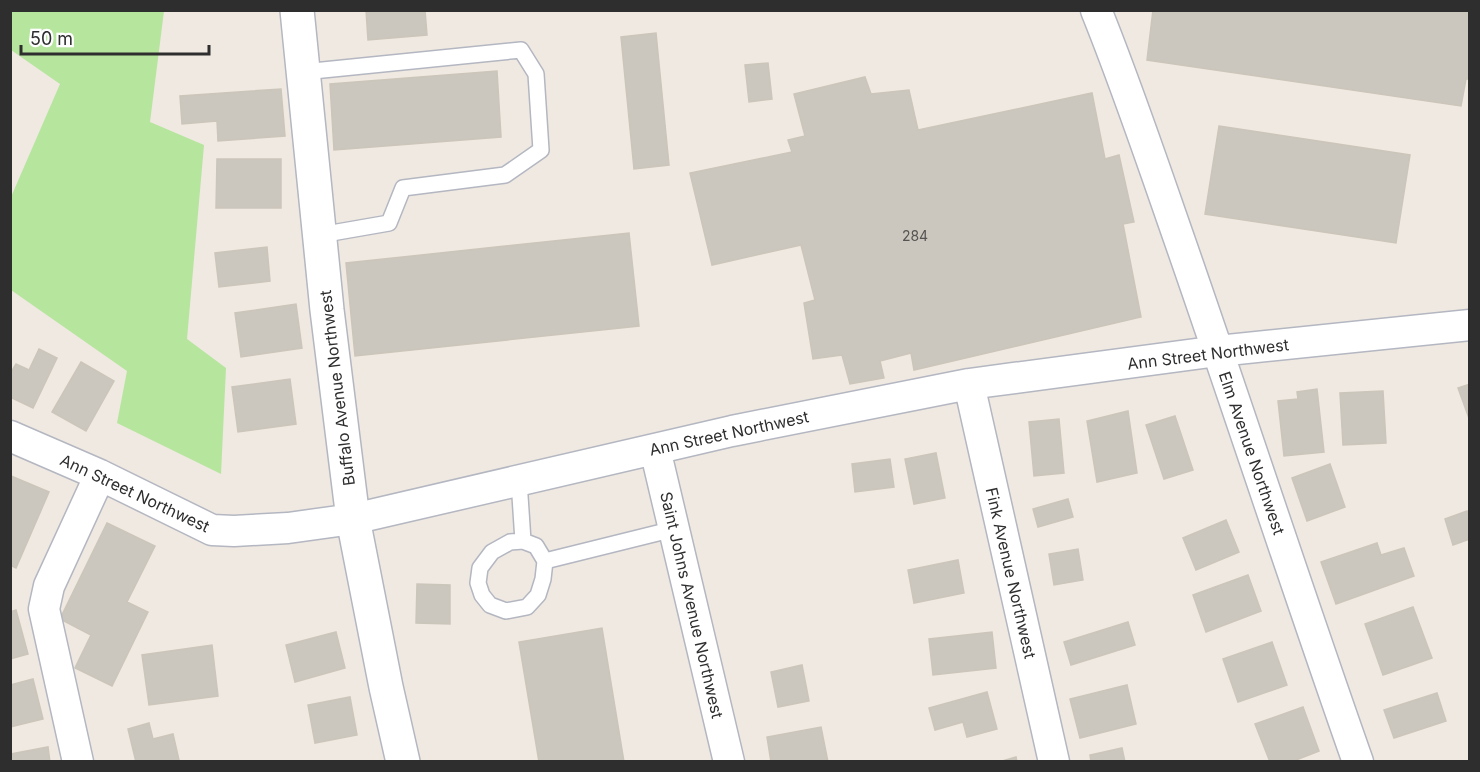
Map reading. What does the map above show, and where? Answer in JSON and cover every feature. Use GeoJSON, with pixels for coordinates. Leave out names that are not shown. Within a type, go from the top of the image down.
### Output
{"type":"FeatureCollection","features":[{"type":"Feature","properties":{"kind":"street","name":"Buffalo Avenue Northwest"},"geometry":{"type":"LineString","coordinates":[[297,10],[329,322],[353,519],[403,762]]}},
{"type":"Feature","properties":{"kind":"street","name":"Elm Avenue Northwest"},"geometry":{"type":"LineString","coordinates":[[1096,10],[1118,65],[1218,351],[1358,762]]}},
{"type":"Feature","properties":{"kind":"street","name":"Ann Street Northwest"},"geometry":{"type":"LineString","coordinates":[[10,436],[100,475],[212,530],[288,528],[353,519],[732,431],[969,384],[1218,351],[1470,324]]}},
{"type":"Feature","properties":{"kind":"street","name":"Fink Avenue Northwest"},"geometry":{"type":"LineString","coordinates":[[969,384],[1054,762]]}},
{"type":"Feature","properties":{"kind":"street","name":"Saint Johns Avenue Northwest"},"geometry":{"type":"LineString","coordinates":[[656,449],[729,762]]}},
{"type":"Feature","properties":{"kind":"street"},"geometry":{"type":"LineString","coordinates":[[78,762],[44,609],[49,586],[100,475]]}},
{"type":"Feature","properties":{"kind":"lane"},"geometry":{"type":"LineString","coordinates":[[303,72],[521,50],[536,74],[541,150],[505,175],[403,188],[389,223],[320,235]]}},
{"type":"Feature","properties":{"kind":"lane"},"geometry":{"type":"LineString","coordinates":[[519,481],[524,542]]}},
{"type":"Feature","properties":{"kind":"lane"},"geometry":{"type":"LineString","coordinates":[[545,561],[674,529]]}},
{"type":"Feature","properties":{"kind":"lane"},"geometry":{"type":"LineString","coordinates":[[524,542],[536,546],[545,561],[538,594],[527,607],[506,611],[489,605],[482,596],[478,583],[480,568],[492,552],[510,543],[524,542]]}},
{"type":"Feature","properties":{"kind":"green space"},"geometry":{"type":"Polygon","coordinates":[[[11,10],[164,11],[150,122],[204,145],[187,339],[226,368],[221,474],[117,423],[127,371],[11,290],[11,197],[60,84],[11,50],[11,10]]]}},
{"type":"Feature","properties":{"kind":"building"},"geometry":{"type":"Polygon","coordinates":[[[366,10],[425,10],[427,35],[368,40],[366,10]]]}},
{"type":"Feature","properties":{"kind":"building"},"geometry":{"type":"Polygon","coordinates":[[[1153,10],[1470,10],[1470,79],[1466,79],[1461,106],[1147,60],[1153,10]]]}},
{"type":"Feature","properties":{"kind":"building"},"geometry":{"type":"Polygon","coordinates":[[[656,33],[669,165],[634,169],[621,37],[656,33]]]}},
{"type":"Feature","properties":{"kind":"building"},"geometry":{"type":"Polygon","coordinates":[[[768,63],[772,99],[749,102],[745,65],[768,63]]]}},
{"type":"Feature","properties":{"kind":"building"},"geometry":{"type":"Polygon","coordinates":[[[497,71],[501,137],[334,150],[330,84],[497,71]]]}},
{"type":"Feature","properties":{"kind":"building"},"geometry":{"type":"Polygon","coordinates":[[[865,77],[871,94],[909,90],[918,130],[1092,93],[1105,159],[1119,155],[1134,222],[1123,224],[1141,317],[914,370],[911,353],[880,361],[884,378],[850,384],[842,355],[813,359],[804,303],[815,300],[801,245],[712,265],[690,173],[792,152],[788,140],[805,136],[794,94],[865,77]]]}},
{"type":"Feature","properties":{"kind":"building"},"geometry":{"type":"Polygon","coordinates":[[[281,89],[285,136],[218,141],[217,121],[182,124],[180,96],[281,89]]]}},
{"type":"Feature","properties":{"kind":"building"},"geometry":{"type":"Polygon","coordinates":[[[1219,126],[1410,155],[1396,243],[1205,214],[1219,126]]]}},
{"type":"Feature","properties":{"kind":"building"},"geometry":{"type":"Polygon","coordinates":[[[217,159],[281,159],[281,208],[216,208],[217,159]]]}},
{"type":"Feature","properties":{"kind":"building"},"geometry":{"type":"Polygon","coordinates":[[[629,233],[639,326],[355,356],[346,263],[629,233]]]}},
{"type":"Feature","properties":{"kind":"building"},"geometry":{"type":"Polygon","coordinates":[[[267,247],[270,281],[219,287],[215,253],[267,247]]]}},
{"type":"Feature","properties":{"kind":"building"},"geometry":{"type":"Polygon","coordinates":[[[296,304],[302,348],[241,357],[235,313],[296,304]]]}},
{"type":"Feature","properties":{"kind":"building"},"geometry":{"type":"Polygon","coordinates":[[[39,349],[57,358],[33,408],[10,397],[10,374],[16,364],[29,370],[39,349]]]}},
{"type":"Feature","properties":{"kind":"building"},"geometry":{"type":"Polygon","coordinates":[[[81,362],[114,381],[86,431],[52,412],[81,362]]]}},
{"type":"Feature","properties":{"kind":"building"},"geometry":{"type":"Polygon","coordinates":[[[290,379],[296,424],[238,432],[232,387],[290,379]]]}},
{"type":"Feature","properties":{"kind":"building"},"geometry":{"type":"Polygon","coordinates":[[[1470,384],[1470,421],[1458,388],[1470,384]]]}},
{"type":"Feature","properties":{"kind":"building"},"geometry":{"type":"Polygon","coordinates":[[[1317,389],[1324,452],[1284,456],[1278,401],[1298,399],[1297,392],[1317,389]]]}},
{"type":"Feature","properties":{"kind":"building"},"geometry":{"type":"Polygon","coordinates":[[[1383,391],[1386,443],[1343,445],[1340,393],[1383,391]]]}},
{"type":"Feature","properties":{"kind":"building"},"geometry":{"type":"Polygon","coordinates":[[[1128,411],[1137,473],[1097,482],[1087,421],[1128,411]]]}},
{"type":"Feature","properties":{"kind":"building"},"geometry":{"type":"Polygon","coordinates":[[[1175,416],[1193,470],[1164,479],[1146,425],[1175,416]]]}},
{"type":"Feature","properties":{"kind":"building"},"geometry":{"type":"Polygon","coordinates":[[[1059,419],[1064,473],[1034,476],[1029,422],[1059,419]]]}},
{"type":"Feature","properties":{"kind":"building"},"geometry":{"type":"Polygon","coordinates":[[[936,453],[945,498],[914,504],[905,459],[936,453]]]}},
{"type":"Feature","properties":{"kind":"building"},"geometry":{"type":"Polygon","coordinates":[[[890,459],[894,487],[855,492],[852,464],[890,459]]]}},
{"type":"Feature","properties":{"kind":"building"},"geometry":{"type":"Polygon","coordinates":[[[1330,464],[1345,507],[1307,521],[1292,478],[1330,464]]]}},
{"type":"Feature","properties":{"kind":"building"},"geometry":{"type":"Polygon","coordinates":[[[11,476],[49,492],[16,568],[10,565],[11,476]]]}},
{"type":"Feature","properties":{"kind":"building"},"geometry":{"type":"Polygon","coordinates":[[[1068,499],[1073,517],[1038,527],[1033,509],[1068,499]]]}},
{"type":"Feature","properties":{"kind":"building"},"geometry":{"type":"Polygon","coordinates":[[[1467,511],[1470,519],[1470,539],[1453,545],[1445,519],[1467,511]]]}},
{"type":"Feature","properties":{"kind":"building"},"geometry":{"type":"Polygon","coordinates":[[[1226,520],[1239,552],[1196,570],[1183,538],[1226,520]]]}},
{"type":"Feature","properties":{"kind":"building"},"geometry":{"type":"Polygon","coordinates":[[[107,523],[155,546],[127,602],[148,612],[112,686],[75,668],[91,635],[60,619],[107,523]]]}},
{"type":"Feature","properties":{"kind":"building"},"geometry":{"type":"Polygon","coordinates":[[[1377,543],[1381,555],[1404,548],[1414,576],[1336,604],[1321,562],[1377,543]]]}},
{"type":"Feature","properties":{"kind":"building"},"geometry":{"type":"Polygon","coordinates":[[[1078,549],[1083,580],[1054,585],[1049,554],[1078,549]]]}},
{"type":"Feature","properties":{"kind":"building"},"geometry":{"type":"Polygon","coordinates":[[[958,560],[964,593],[914,603],[908,570],[958,560]]]}},
{"type":"Feature","properties":{"kind":"building"},"geometry":{"type":"Polygon","coordinates":[[[1248,575],[1261,611],[1206,632],[1193,595],[1248,575]]]}},
{"type":"Feature","properties":{"kind":"building"},"geometry":{"type":"Polygon","coordinates":[[[417,584],[450,585],[450,624],[416,623],[417,584]]]}},
{"type":"Feature","properties":{"kind":"building"},"geometry":{"type":"Polygon","coordinates":[[[1413,607],[1432,658],[1383,675],[1365,624],[1413,607]]]}},
{"type":"Feature","properties":{"kind":"building"},"geometry":{"type":"Polygon","coordinates":[[[16,610],[28,654],[10,659],[10,612],[16,610]]]}},
{"type":"Feature","properties":{"kind":"building"},"geometry":{"type":"Polygon","coordinates":[[[1128,622],[1135,645],[1071,665],[1064,642],[1128,622]]]}},
{"type":"Feature","properties":{"kind":"building"},"geometry":{"type":"Polygon","coordinates":[[[602,628],[624,762],[539,762],[519,642],[602,628]]]}},
{"type":"Feature","properties":{"kind":"building"},"geometry":{"type":"Polygon","coordinates":[[[336,632],[345,668],[295,682],[286,645],[336,632]]]}},
{"type":"Feature","properties":{"kind":"building"},"geometry":{"type":"Polygon","coordinates":[[[992,632],[996,668],[933,675],[929,639],[992,632]]]}},
{"type":"Feature","properties":{"kind":"building"},"geometry":{"type":"Polygon","coordinates":[[[1272,642],[1287,685],[1238,702],[1223,659],[1272,642]]]}},
{"type":"Feature","properties":{"kind":"building"},"geometry":{"type":"Polygon","coordinates":[[[212,645],[218,696],[149,705],[142,655],[212,645]]]}},
{"type":"Feature","properties":{"kind":"building"},"geometry":{"type":"Polygon","coordinates":[[[802,665],[809,701],[778,707],[771,672],[802,665]]]}},
{"type":"Feature","properties":{"kind":"building"},"geometry":{"type":"Polygon","coordinates":[[[33,679],[43,719],[10,727],[10,685],[33,679]]]}},
{"type":"Feature","properties":{"kind":"building"},"geometry":{"type":"Polygon","coordinates":[[[1127,685],[1136,724],[1080,738],[1070,699],[1127,685]]]}},
{"type":"Feature","properties":{"kind":"building"},"geometry":{"type":"Polygon","coordinates":[[[987,692],[997,729],[967,737],[963,722],[935,730],[929,708],[987,692]]]}},
{"type":"Feature","properties":{"kind":"building"},"geometry":{"type":"Polygon","coordinates":[[[1437,693],[1446,721],[1394,738],[1384,710],[1437,693]]]}},
{"type":"Feature","properties":{"kind":"building"},"geometry":{"type":"Polygon","coordinates":[[[350,697],[357,735],[315,743],[308,705],[350,697]]]}},
{"type":"Feature","properties":{"kind":"building"},"geometry":{"type":"Polygon","coordinates":[[[1303,707],[1319,751],[1291,762],[1270,762],[1255,724],[1303,707]]]}},
{"type":"Feature","properties":{"kind":"building"},"geometry":{"type":"Polygon","coordinates":[[[149,723],[153,739],[173,734],[179,760],[136,762],[128,729],[149,723]]]}},
{"type":"Feature","properties":{"kind":"building"},"geometry":{"type":"Polygon","coordinates":[[[821,727],[828,762],[771,762],[767,737],[821,727]]]}},
{"type":"Feature","properties":{"kind":"building"},"geometry":{"type":"Polygon","coordinates":[[[48,747],[50,762],[10,762],[10,754],[48,747]]]}},
{"type":"Feature","properties":{"kind":"building"},"geometry":{"type":"Polygon","coordinates":[[[1122,748],[1125,762],[1091,762],[1090,755],[1122,748]]]}},
{"type":"Feature","properties":{"kind":"building"},"geometry":{"type":"Polygon","coordinates":[[[1016,757],[1017,762],[999,762],[1016,757]]]}}]}
